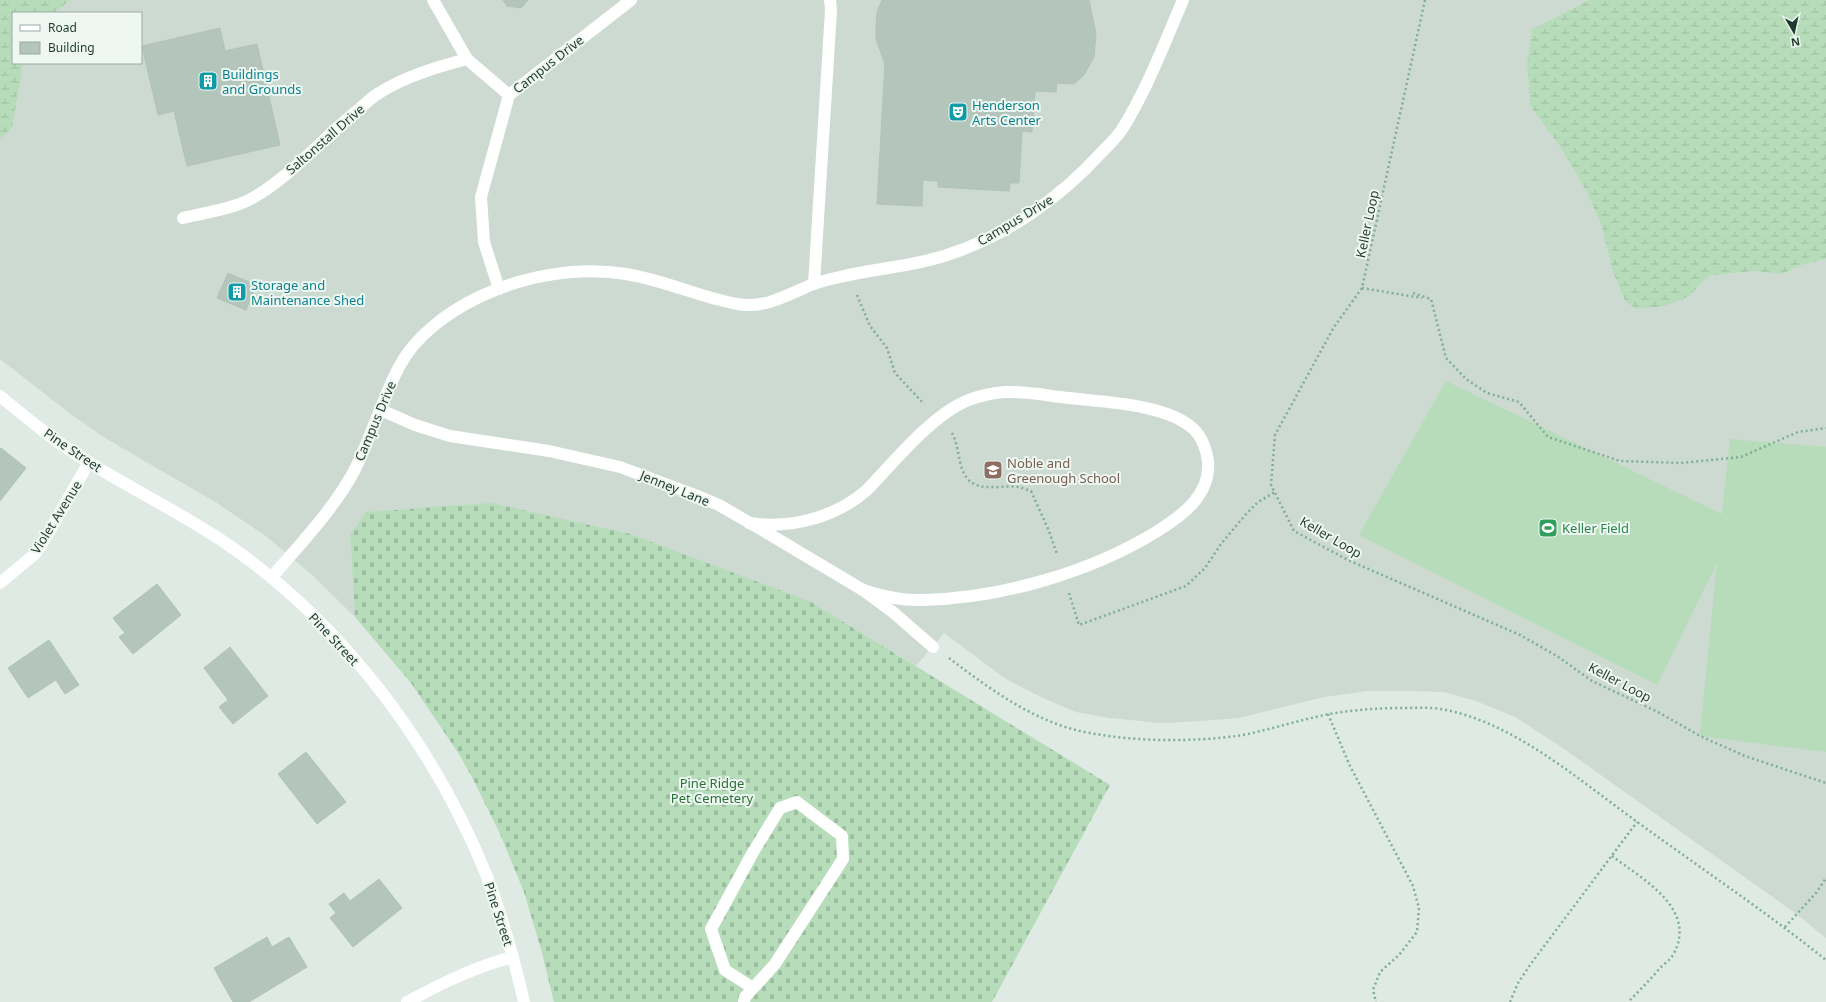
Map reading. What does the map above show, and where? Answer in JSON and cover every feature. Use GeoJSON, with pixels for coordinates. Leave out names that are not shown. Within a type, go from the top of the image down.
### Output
{"type":"FeatureCollection","features":[{"type":"Feature","properties":{"kind":"street"},"geometry":{"type":"LineString","coordinates":[[434,0],[467,59],[509,95]]}},
{"type":"Feature","properties":{"kind":"street"},"geometry":{"type":"LineString","coordinates":[[814,284],[831,10],[830,0]]}},
{"type":"Feature","properties":{"kind":"street","name":"Campus Drive"},"geometry":{"type":"LineString","coordinates":[[272,577],[329,509],[342,491],[362,455],[399,366],[419,340],[432,328],[461,307],[499,289],[517,283],[547,276],[608,272],[629,274],[738,304],[758,305],[777,300],[814,284],[858,272],[894,268],[948,255],[978,243],[1037,210],[1065,190],[1119,134],[1141,96],[1183,0]]}},
{"type":"Feature","properties":{"kind":"street","name":"Campus Drive"},"geometry":{"type":"LineString","coordinates":[[499,289],[484,242],[481,197],[509,95],[628,1]]}},
{"type":"Feature","properties":{"kind":"street","name":"Saltonstall Drive"},"geometry":{"type":"LineString","coordinates":[[183,218],[233,206],[255,197],[277,181],[351,115],[379,93],[409,77],[440,66],[467,59]]}},
{"type":"Feature","properties":{"kind":"street"},"geometry":{"type":"LineString","coordinates":[[749,523],[780,525],[796,523],[835,510],[859,497],[925,430],[952,408],[978,397],[993,393],[1022,392],[1135,406],[1169,414],[1190,426],[1202,441],[1206,452],[1208,472],[1204,484],[1191,506],[1170,524],[1129,548],[1103,560],[1077,570],[993,592],[943,599],[900,600],[863,590]]}},
{"type":"Feature","properties":{"kind":"street","name":"Pine Street"},"geometry":{"type":"LineString","coordinates":[[0,396],[50,436],[89,462],[208,532],[272,577],[313,615],[353,658],[387,700],[418,743],[444,787],[475,848],[496,902],[513,957],[524,1002]]}},
{"type":"Feature","properties":{"kind":"street","name":"Jenney Lane"},"geometry":{"type":"LineString","coordinates":[[381,410],[415,425],[444,434],[549,450],[620,467],[695,495],[719,506],[863,590],[894,613],[934,647]]}},
{"type":"Feature","properties":{"kind":"street","name":"Violet Avenue"},"geometry":{"type":"LineString","coordinates":[[0,583],[34,554],[48,534],[89,462]]}},
{"type":"Feature","properties":{"kind":"street"},"geometry":{"type":"LineString","coordinates":[[744,1002],[745,996],[753,988],[775,964],[843,859],[842,836],[797,802],[780,808],[752,854],[711,929],[725,970],[753,988]]}},
{"type":"Feature","properties":{"kind":"street"},"geometry":{"type":"LineString","coordinates":[[407,1002],[454,977],[491,963],[513,957]]}},
{"type":"Feature","properties":{"kind":"path","name":"Keller Loop"},"geometry":{"type":"LineString","coordinates":[[1425,0],[1362,288],[1334,327],[1275,435],[1271,485],[1294,531],[1348,560],[1520,635],[1557,656],[1592,681],[1658,712],[1700,736],[1745,756],[1826,783]]}},
{"type":"Feature","properties":{"kind":"path"},"geometry":{"type":"LineString","coordinates":[[1362,288],[1431,300]]}},
{"type":"Feature","properties":{"kind":"path"},"geometry":{"type":"LineString","coordinates":[[1413,293],[1431,300]]}},
{"type":"Feature","properties":{"kind":"path"},"geometry":{"type":"LineString","coordinates":[[856,294],[870,326],[887,348],[895,373],[926,406]]}},
{"type":"Feature","properties":{"kind":"path"},"geometry":{"type":"LineString","coordinates":[[1431,300],[1446,358],[1466,379],[1487,393],[1519,402],[1548,437],[1620,461],[1681,463],[1741,457],[1798,432],[1826,428]]}},
{"type":"Feature","properties":{"kind":"path"},"geometry":{"type":"LineString","coordinates":[[950,429],[957,441],[962,468],[967,480],[978,486],[1020,487],[1031,491],[1046,524],[1057,554]]}},
{"type":"Feature","properties":{"kind":"path"},"geometry":{"type":"LineString","coordinates":[[1067,587],[1079,625],[1186,586],[1205,568],[1221,544],[1246,514],[1258,502],[1275,492]]}},
{"type":"Feature","properties":{"kind":"path"},"geometry":{"type":"LineString","coordinates":[[934,647],[997,693],[1035,714],[1071,728],[1107,736],[1161,740],[1242,735],[1328,714],[1369,708],[1441,709],[1471,718],[1507,732],[1551,760],[1785,927],[1826,960]]}},
{"type":"Feature","properties":{"kind":"path"},"geometry":{"type":"LineString","coordinates":[[1328,714],[1350,766],[1413,886],[1419,908],[1416,932],[1399,955],[1380,972],[1373,990],[1376,1002]]}},
{"type":"Feature","properties":{"kind":"path"},"geometry":{"type":"LineString","coordinates":[[1510,1002],[1518,983],[1637,822]]}},
{"type":"Feature","properties":{"kind":"path"},"geometry":{"type":"LineString","coordinates":[[1612,856],[1660,892],[1672,907],[1678,922],[1679,940],[1672,956],[1628,1002]]}},
{"type":"Feature","properties":{"kind":"path"},"geometry":{"type":"LineString","coordinates":[[1785,927],[1816,893],[1826,878]]}},
{"type":"Feature","properties":{"kind":"shaded area","name":"Noble and Greenough School"},"geometry":{"type":"Polygon","coordinates":[[[0,0],[1589,0],[1532,29],[1527,64],[1530,106],[1561,148],[1586,191],[1601,224],[1613,272],[1625,301],[1688,297],[1709,276],[1753,271],[1782,274],[1799,266],[1826,259],[1826,938],[1795,913],[1560,746],[1515,717],[1476,701],[1444,692],[1368,691],[1324,697],[1239,718],[1161,723],[1110,718],[1076,712],[1043,698],[1006,679],[944,633],[916,666],[811,602],[350,535],[355,617],[312,575],[267,537],[217,503],[105,438],[68,412],[0,359],[0,0]]]}},
{"type":"Feature","properties":{"kind":"green space"},"geometry":{"type":"Polygon","coordinates":[[[0,0],[70,0],[55,12],[12,12],[12,64],[23,64],[12,128],[0,139],[0,0]]]}},
{"type":"Feature","properties":{"kind":"green space"},"geometry":{"type":"Polygon","coordinates":[[[1589,0],[1826,0],[1826,259],[1799,266],[1782,274],[1753,271],[1709,276],[1688,297],[1664,306],[1637,309],[1625,301],[1613,272],[1601,224],[1586,191],[1561,148],[1530,106],[1527,64],[1532,29],[1589,0]]]}},
{"type":"Feature","properties":{"kind":"green space","name":"Keller Field"},"geometry":{"type":"Polygon","coordinates":[[[1446,381],[1722,514],[1730,439],[1826,447],[1826,752],[1700,736],[1717,563],[1657,685],[1359,535],[1446,381]]]}},
{"type":"Feature","properties":{"kind":"green space","name":"Pine Ridge Pet Cemetery"},"geometry":{"type":"Polygon","coordinates":[[[491,503],[630,534],[811,602],[1110,785],[992,1002],[554,1002],[541,949],[524,892],[501,836],[473,779],[459,754],[411,683],[355,617],[350,535],[366,512],[491,503]]]}},
{"type":"Feature","properties":{"kind":"building"},"geometry":{"type":"Polygon","coordinates":[[[503,0],[528,0],[521,8],[507,6],[503,0]]]}},
{"type":"Feature","properties":{"kind":"building","name":"Henderson Arts Center"},"geometry":{"type":"Polygon","coordinates":[[[882,0],[1089,0],[1096,34],[1094,57],[1084,75],[1074,84],[1057,83],[1056,92],[1035,91],[1032,132],[1022,131],[1019,183],[1010,183],[1009,191],[938,187],[938,181],[923,180],[922,206],[877,204],[885,64],[876,39],[876,27],[877,12],[882,0]]]}},
{"type":"Feature","properties":{"kind":"building","name":"Buildings and Grounds"},"geometry":{"type":"Polygon","coordinates":[[[220,28],[225,51],[257,44],[280,145],[187,166],[174,111],[158,115],[142,46],[220,28]]]}},
{"type":"Feature","properties":{"kind":"building","name":"Storage and Maintenance Shed"},"geometry":{"type":"Polygon","coordinates":[[[228,273],[256,285],[246,310],[217,298],[228,273]]]}},
{"type":"Feature","properties":{"kind":"building"},"geometry":{"type":"Polygon","coordinates":[[[1,448],[26,468],[0,501],[0,450],[1,448]]]}},
{"type":"Feature","properties":{"kind":"building"},"geometry":{"type":"Polygon","coordinates":[[[157,584],[181,615],[133,654],[119,637],[125,633],[113,618],[157,584]]]}},
{"type":"Feature","properties":{"kind":"building"},"geometry":{"type":"Polygon","coordinates":[[[49,640],[79,685],[65,694],[56,680],[28,698],[8,668],[49,640]]]}},
{"type":"Feature","properties":{"kind":"building"},"geometry":{"type":"Polygon","coordinates":[[[230,647],[268,696],[233,724],[219,707],[228,700],[204,668],[230,647]]]}},
{"type":"Feature","properties":{"kind":"building"},"geometry":{"type":"Polygon","coordinates":[[[306,752],[346,802],[317,824],[278,774],[306,752]]]}},
{"type":"Feature","properties":{"kind":"building"},"geometry":{"type":"Polygon","coordinates":[[[379,879],[402,908],[353,947],[330,918],[336,913],[329,904],[344,893],[350,901],[379,879]]]}},
{"type":"Feature","properties":{"kind":"building"},"geometry":{"type":"Polygon","coordinates":[[[267,937],[272,947],[289,937],[307,967],[249,1002],[233,1002],[214,968],[267,937]]]}},
{"type":"Feature","properties":{"kind":"place","name":"Buildings and Grounds"},"geometry":{"type":"Point","coordinates":[208,81]}},
{"type":"Feature","properties":{"kind":"place","name":"Henderson Arts Center"},"geometry":{"type":"Point","coordinates":[958,112]}},
{"type":"Feature","properties":{"kind":"place","name":"Storage and Maintenance Shed"},"geometry":{"type":"Point","coordinates":[237,292]}},
{"type":"Feature","properties":{"kind":"place","name":"Noble and Greenough School"},"geometry":{"type":"Point","coordinates":[993,470]}},
{"type":"Feature","properties":{"kind":"place","name":"Keller Field"},"geometry":{"type":"Point","coordinates":[1548,528]}}]}
